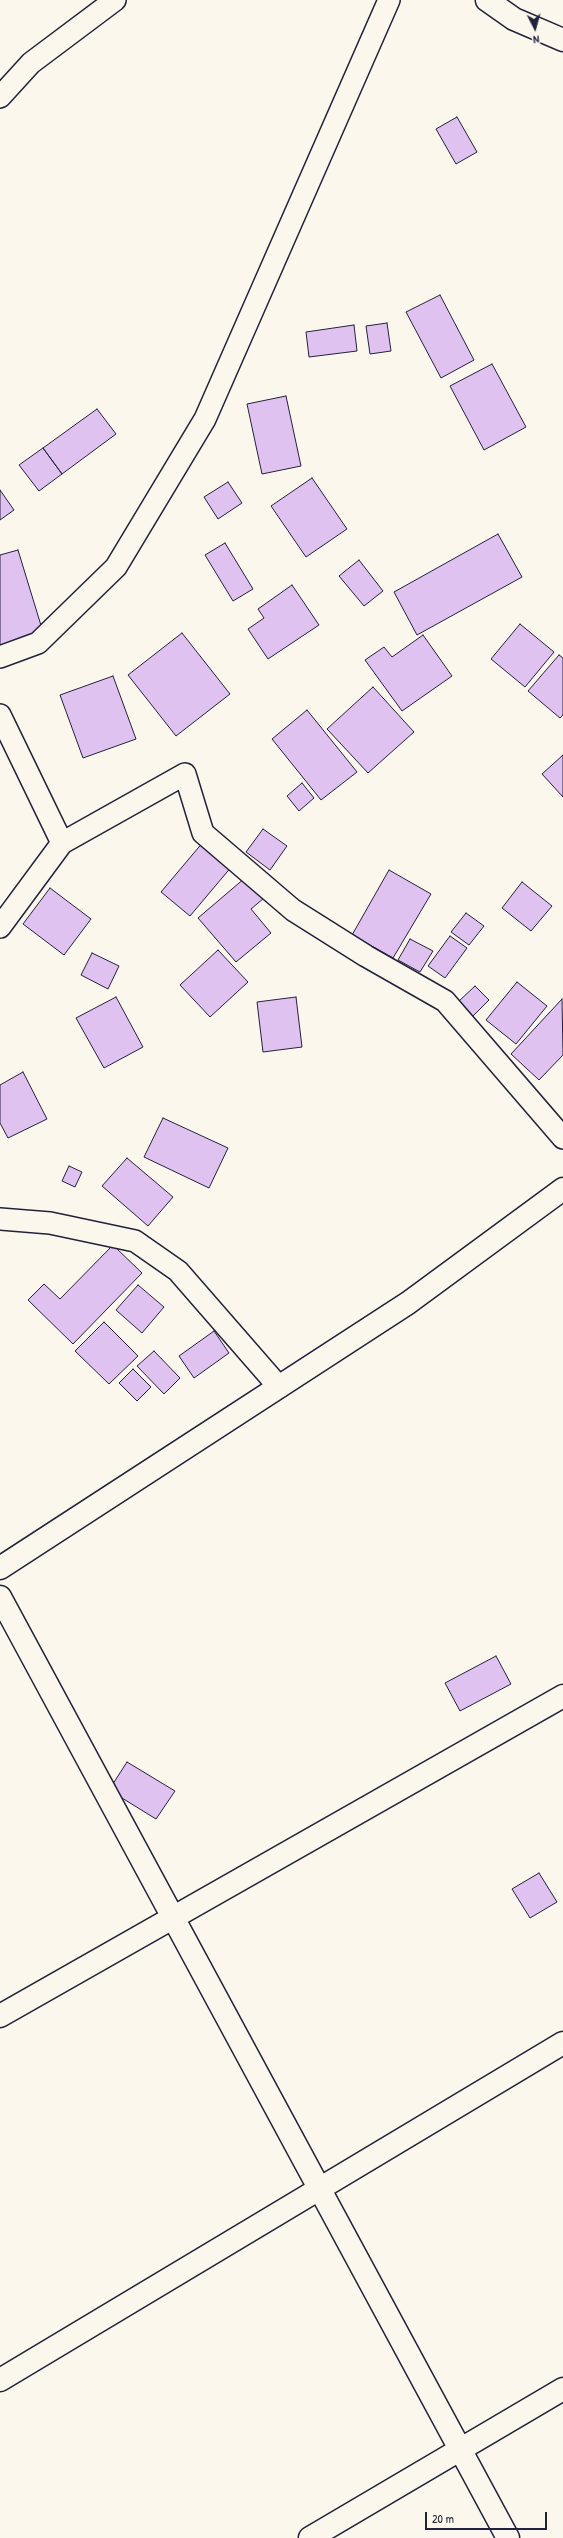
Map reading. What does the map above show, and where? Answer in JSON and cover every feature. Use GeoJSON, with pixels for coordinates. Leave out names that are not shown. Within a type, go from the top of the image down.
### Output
{"type":"FeatureCollection","features":[{"type":"Feature","properties":{"kind":"street"},"geometry":{"type":"LineString","coordinates":[[487,0],[514,19],[563,40]]}},
{"type":"Feature","properties":{"kind":"street"},"geometry":{"type":"LineString","coordinates":[[0,1568],[408,1303],[563,1189]]}},
{"type":"Feature","properties":{"kind":"street"},"geometry":{"type":"LineString","coordinates":[[0,1597],[508,2538]]}},
{"type":"Feature","properties":{"kind":"street"},"geometry":{"type":"LineString","coordinates":[[0,2016],[563,1696]]}},
{"type":"Feature","properties":{"kind":"street"},"geometry":{"type":"LineString","coordinates":[[0,2380],[563,2043]]}},
{"type":"Feature","properties":{"kind":"street"},"geometry":{"type":"LineString","coordinates":[[310,2538],[563,2389]]}},
{"type":"Feature","properties":{"kind":"lane"},"geometry":{"type":"LineString","coordinates":[[0,97],[31,63],[115,0]]}},
{"type":"Feature","properties":{"kind":"lane"},"geometry":{"type":"LineString","coordinates":[[0,657],[38,643],[116,567],[205,419],[389,0]]}},
{"type":"Feature","properties":{"kind":"lane"},"geometry":{"type":"LineString","coordinates":[[0,715],[62,843]]}},
{"type":"Feature","properties":{"kind":"lane"},"geometry":{"type":"LineString","coordinates":[[0,927],[62,843],[185,774],[203,832],[293,910],[366,956],[445,1001],[563,1138]]}},
{"type":"Feature","properties":{"kind":"lane"},"geometry":{"type":"LineString","coordinates":[[0,1219],[50,1223],[135,1241],[178,1272],[279,1387]]}},
{"type":"Feature","properties":{"kind":"building"},"geometry":{"type":"Polygon","coordinates":[[[457,117],[477,152],[456,164],[436,129],[457,117]]]}},
{"type":"Feature","properties":{"kind":"building"},"geometry":{"type":"Polygon","coordinates":[[[440,295],[474,360],[441,378],[406,312],[440,295]]]}},
{"type":"Feature","properties":{"kind":"building"},"geometry":{"type":"Polygon","coordinates":[[[387,323],[391,351],[370,354],[366,326],[387,323]]]}},
{"type":"Feature","properties":{"kind":"building"},"geometry":{"type":"Polygon","coordinates":[[[354,325],[357,351],[309,357],[306,332],[354,325]]]}},
{"type":"Feature","properties":{"kind":"building"},"geometry":{"type":"Polygon","coordinates":[[[492,364],[526,427],[484,450],[450,386],[492,364]]]}},
{"type":"Feature","properties":{"kind":"building"},"geometry":{"type":"Polygon","coordinates":[[[286,396],[301,466],[262,474],[247,404],[286,396]]]}},
{"type":"Feature","properties":{"kind":"building"},"geometry":{"type":"Polygon","coordinates":[[[97,409],[116,434],[62,474],[43,448],[97,409]]]}},
{"type":"Feature","properties":{"kind":"building"},"geometry":{"type":"Polygon","coordinates":[[[43,448],[62,474],[39,491],[19,465],[43,448]]]}},
{"type":"Feature","properties":{"kind":"building"},"geometry":{"type":"Polygon","coordinates":[[[312,478],[347,529],[306,557],[271,506],[312,478]]]}},
{"type":"Feature","properties":{"kind":"building"},"geometry":{"type":"Polygon","coordinates":[[[228,482],[242,503],[218,519],[204,497],[228,482]]]}},
{"type":"Feature","properties":{"kind":"building"},"geometry":{"type":"Polygon","coordinates":[[[0,490],[14,510],[0,520],[0,490]]]}},
{"type":"Feature","properties":{"kind":"building"},"geometry":{"type":"Polygon","coordinates":[[[498,534],[522,577],[417,635],[394,592],[498,534]]]}},
{"type":"Feature","properties":{"kind":"building"},"geometry":{"type":"Polygon","coordinates":[[[225,543],[253,589],[233,601],[205,555],[225,543]]]}},
{"type":"Feature","properties":{"kind":"building"},"geometry":{"type":"Polygon","coordinates":[[[18,550],[43,632],[0,645],[0,555],[18,550]]]}},
{"type":"Feature","properties":{"kind":"building"},"geometry":{"type":"Polygon","coordinates":[[[359,560],[383,591],[364,606],[339,576],[359,560]]]}},
{"type":"Feature","properties":{"kind":"building"},"geometry":{"type":"Polygon","coordinates":[[[292,585],[319,625],[268,659],[248,629],[264,618],[258,609],[292,585]]]}},
{"type":"Feature","properties":{"kind":"building"},"geometry":{"type":"Polygon","coordinates":[[[520,624],[554,652],[525,687],[491,659],[520,624]]]}},
{"type":"Feature","properties":{"kind":"building"},"geometry":{"type":"Polygon","coordinates":[[[182,633],[230,694],[176,736],[128,675],[182,633]]]}},
{"type":"Feature","properties":{"kind":"building"},"geometry":{"type":"Polygon","coordinates":[[[423,635],[452,676],[402,711],[365,660],[384,647],[392,657],[423,635]]]}},
{"type":"Feature","properties":{"kind":"building"},"geometry":{"type":"Polygon","coordinates":[[[559,655],[563,658],[563,715],[560,718],[528,691],[559,655]]]}},
{"type":"Feature","properties":{"kind":"building"},"geometry":{"type":"Polygon","coordinates":[[[113,676],[136,739],[83,758],[60,695],[113,676]]]}},
{"type":"Feature","properties":{"kind":"building"},"geometry":{"type":"Polygon","coordinates":[[[373,687],[414,732],[368,773],[327,729],[373,687]]]}},
{"type":"Feature","properties":{"kind":"building"},"geometry":{"type":"Polygon","coordinates":[[[307,710],[357,772],[321,800],[272,739],[307,710]]]}},
{"type":"Feature","properties":{"kind":"building"},"geometry":{"type":"Polygon","coordinates":[[[563,755],[563,797],[542,774],[563,755]]]}},
{"type":"Feature","properties":{"kind":"building"},"geometry":{"type":"Polygon","coordinates":[[[302,783],[314,798],[299,811],[287,796],[302,783]]]}},
{"type":"Feature","properties":{"kind":"building"},"geometry":{"type":"Polygon","coordinates":[[[263,829],[287,846],[270,870],[246,852],[263,829]]]}},
{"type":"Feature","properties":{"kind":"building"},"geometry":{"type":"Polygon","coordinates":[[[209,835],[238,859],[190,916],[161,892],[209,835]]]}},
{"type":"Feature","properties":{"kind":"building"},"geometry":{"type":"Polygon","coordinates":[[[389,870],[431,894],[393,958],[352,935],[389,870]]]}},
{"type":"Feature","properties":{"kind":"building"},"geometry":{"type":"Polygon","coordinates":[[[252,872],[270,893],[251,909],[271,933],[236,962],[198,918],[252,872]]]}},
{"type":"Feature","properties":{"kind":"building"},"geometry":{"type":"Polygon","coordinates":[[[522,882],[552,906],[531,931],[502,908],[522,882]]]}},
{"type":"Feature","properties":{"kind":"building"},"geometry":{"type":"Polygon","coordinates":[[[50,888],[91,919],[64,955],[23,924],[50,888]]]}},
{"type":"Feature","properties":{"kind":"building"},"geometry":{"type":"Polygon","coordinates":[[[466,913],[484,926],[469,945],[451,932],[466,913]]]}},
{"type":"Feature","properties":{"kind":"building"},"geometry":{"type":"Polygon","coordinates":[[[450,936],[467,948],[445,978],[428,966],[450,936]]]}},
{"type":"Feature","properties":{"kind":"building"},"geometry":{"type":"Polygon","coordinates":[[[410,939],[433,951],[420,972],[398,960],[410,939]]]}},
{"type":"Feature","properties":{"kind":"building"},"geometry":{"type":"Polygon","coordinates":[[[218,950],[248,982],[210,1017],[180,985],[218,950]]]}},
{"type":"Feature","properties":{"kind":"building"},"geometry":{"type":"Polygon","coordinates":[[[92,953],[119,966],[108,989],[81,975],[92,953]]]}},
{"type":"Feature","properties":{"kind":"building"},"geometry":{"type":"Polygon","coordinates":[[[517,982],[547,1006],[516,1044],[486,1020],[517,982]]]}},
{"type":"Feature","properties":{"kind":"building"},"geometry":{"type":"Polygon","coordinates":[[[475,986],[489,1000],[472,1017],[458,1002],[475,986]]]}},
{"type":"Feature","properties":{"kind":"building"},"geometry":{"type":"Polygon","coordinates":[[[116,997],[143,1047],[104,1068],[76,1018],[116,997]]]}},
{"type":"Feature","properties":{"kind":"building"},"geometry":{"type":"Polygon","coordinates":[[[296,997],[302,1047],[263,1052],[257,1002],[296,997]]]}},
{"type":"Feature","properties":{"kind":"building"},"geometry":{"type":"Polygon","coordinates":[[[562,999],[563,1055],[539,1080],[511,1054],[562,999]]]}},
{"type":"Feature","properties":{"kind":"building"},"geometry":{"type":"Polygon","coordinates":[[[23,1072],[47,1119],[8,1138],[0,1123],[0,1085],[23,1072]]]}},
{"type":"Feature","properties":{"kind":"building"},"geometry":{"type":"Polygon","coordinates":[[[163,1118],[228,1148],[209,1188],[144,1157],[163,1118]]]}},
{"type":"Feature","properties":{"kind":"building"},"geometry":{"type":"Polygon","coordinates":[[[127,1158],[173,1197],[148,1226],[102,1186],[127,1158]]]}},
{"type":"Feature","properties":{"kind":"building"},"geometry":{"type":"Polygon","coordinates":[[[69,1166],[82,1172],[75,1187],[62,1181],[69,1166]]]}},
{"type":"Feature","properties":{"kind":"building"},"geometry":{"type":"Polygon","coordinates":[[[113,1245],[142,1273],[73,1344],[28,1300],[44,1284],[60,1299],[113,1245]]]}},
{"type":"Feature","properties":{"kind":"building"},"geometry":{"type":"Polygon","coordinates":[[[138,1285],[164,1307],[142,1333],[116,1310],[138,1285]]]}},
{"type":"Feature","properties":{"kind":"building"},"geometry":{"type":"Polygon","coordinates":[[[104,1322],[138,1356],[109,1384],[75,1351],[104,1322]]]}},
{"type":"Feature","properties":{"kind":"building"},"geometry":{"type":"Polygon","coordinates":[[[214,1331],[229,1353],[194,1378],[179,1356],[214,1331]]]}},
{"type":"Feature","properties":{"kind":"building"},"geometry":{"type":"Polygon","coordinates":[[[154,1351],[180,1378],[164,1394],[137,1366],[154,1351]]]}},
{"type":"Feature","properties":{"kind":"building"},"geometry":{"type":"Polygon","coordinates":[[[133,1369],[151,1387],[137,1401],[119,1383],[133,1369]]]}},
{"type":"Feature","properties":{"kind":"building"},"geometry":{"type":"Polygon","coordinates":[[[496,1656],[511,1684],[460,1711],[445,1683],[496,1656]]]}},
{"type":"Feature","properties":{"kind":"building"},"geometry":{"type":"Polygon","coordinates":[[[127,1762],[175,1791],[156,1819],[109,1790],[127,1762]]]}},
{"type":"Feature","properties":{"kind":"building"},"geometry":{"type":"Polygon","coordinates":[[[539,1873],[557,1902],[530,1918],[512,1889],[539,1873]]]}}]}
